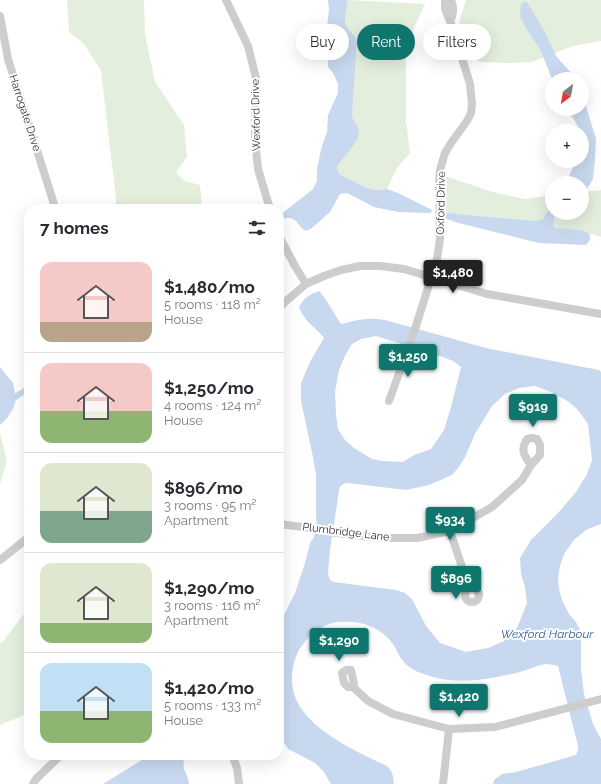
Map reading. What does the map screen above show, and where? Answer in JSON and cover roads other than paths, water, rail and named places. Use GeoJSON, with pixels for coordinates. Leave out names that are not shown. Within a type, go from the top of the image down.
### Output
{"type":"FeatureCollection","features":[{"type":"Feature","properties":{"kind":"street","name":"Wexford Drive"},"geometry":{"type":"LineString","coordinates":[[226,0],[248,46],[256,78],[255,140],[258,169],[268,204]]}},
{"type":"Feature","properties":{"kind":"street","name":"Oxford Drive"},"geometry":{"type":"LineString","coordinates":[[389,401],[418,320],[437,259],[440,240],[440,170],[445,153],[471,113],[472,104],[470,84],[445,9],[445,0]]}},
{"type":"Feature","properties":{"kind":"street","name":"Oxford Drive"},"geometry":{"type":"LineString","coordinates":[[450,21],[453,12],[451,0]]}},
{"type":"Feature","properties":{"kind":"street","name":"Harrogate Drive"},"geometry":{"type":"LineString","coordinates":[[0,16],[8,59],[54,204]]}},
{"type":"Feature","properties":{"kind":"street"},"geometry":{"type":"LineString","coordinates":[[284,245],[306,284]]}},
{"type":"Feature","properties":{"kind":"street"},"geometry":{"type":"LineString","coordinates":[[284,303],[303,286],[324,276],[341,270],[360,266],[380,266],[404,269],[487,294],[601,314]]}},
{"type":"Feature","properties":{"kind":"street","name":"Plumbridge Lane"},"geometry":{"type":"LineString","coordinates":[[284,525],[336,533],[383,538],[417,538],[450,531],[492,507],[522,480],[531,465]]}},
{"type":"Feature","properties":{"kind":"street"},"geometry":{"type":"LineString","coordinates":[[450,531],[469,588]]}},
{"type":"Feature","properties":{"kind":"street"},"geometry":{"type":"LineString","coordinates":[[0,560],[24,541]]}},
{"type":"Feature","properties":{"kind":"street"},"geometry":{"type":"LineString","coordinates":[[353,687],[368,701],[393,714],[449,729],[495,727],[601,699]]}},
{"type":"Feature","properties":{"kind":"street"},"geometry":{"type":"LineString","coordinates":[[443,784],[449,729]]}},
{"type":"Feature","properties":{"kind":"street"},"geometry":{"type":"LineString","coordinates":[[32,784],[56,760]]}},
{"type":"Feature","properties":{"kind":"street"},"geometry":{"type":"LineString","coordinates":[[234,760],[237,768],[239,784]]}},
{"type":"Feature","properties":{"kind":"water"},"geometry":{"type":"Polygon","coordinates":[[[328,0],[348,0],[345,17],[346,24],[327,24],[329,9],[328,0]]]}},
{"type":"Feature","properties":{"kind":"water"},"geometry":{"type":"Polygon","coordinates":[[[527,2],[545,32],[556,56],[570,72],[549,72],[539,48],[520,16],[521,4],[527,2]]]}},
{"type":"Feature","properties":{"kind":"water"},"geometry":{"type":"Polygon","coordinates":[[[349,30],[357,41],[352,117],[359,132],[355,143],[337,168],[339,174],[367,188],[375,190],[387,189],[398,193],[432,210],[431,213],[398,212],[374,207],[347,193],[340,194],[330,212],[312,228],[306,231],[295,220],[284,218],[285,211],[313,189],[317,181],[317,170],[321,149],[327,132],[328,115],[338,93],[338,84],[333,73],[328,67],[328,60],[349,60],[349,30]]]}},
{"type":"Feature","properties":{"kind":"water"},"geometry":{"type":"Polygon","coordinates":[[[571,116],[589,116],[596,139],[593,179],[589,186],[589,176],[569,176],[573,168],[589,168],[589,124],[576,124],[571,116]]]}},
{"type":"Feature","properties":{"kind":"water"},"geometry":{"type":"Polygon","coordinates":[[[443,212],[536,221],[543,219],[545,216],[545,220],[554,220],[553,225],[555,228],[581,230],[589,233],[590,239],[586,245],[539,243],[455,222],[444,218],[443,212]]]}},
{"type":"Feature","properties":{"kind":"water","name":"Wexford Harbour"},"geometry":{"type":"Polygon","coordinates":[[[319,291],[341,324],[368,319],[385,320],[486,348],[599,370],[601,372],[601,524],[586,530],[574,540],[564,554],[558,578],[562,600],[569,614],[576,622],[580,630],[581,669],[584,694],[593,724],[601,739],[601,784],[493,784],[494,780],[502,774],[516,772],[576,755],[578,746],[558,666],[546,664],[498,677],[466,681],[455,681],[433,677],[425,675],[407,665],[393,644],[382,633],[370,626],[355,622],[333,623],[321,628],[311,635],[299,650],[294,664],[292,679],[294,695],[302,709],[313,722],[326,733],[358,752],[387,766],[392,772],[394,784],[331,784],[324,772],[315,763],[288,749],[284,742],[284,615],[295,593],[310,543],[314,537],[317,526],[316,475],[301,401],[301,383],[310,362],[324,338],[307,320],[299,307],[309,295],[319,291]],[[376,336],[361,339],[352,344],[339,370],[335,392],[338,429],[345,440],[354,448],[372,459],[382,461],[403,462],[414,455],[431,449],[444,430],[461,367],[453,361],[376,336]],[[535,386],[519,388],[505,394],[492,406],[475,434],[465,457],[452,475],[429,485],[406,490],[348,483],[342,485],[339,491],[330,550],[328,574],[330,580],[334,582],[396,590],[405,593],[412,599],[426,626],[440,643],[466,652],[488,648],[504,641],[517,628],[527,603],[525,587],[521,574],[520,558],[531,540],[558,513],[576,492],[587,474],[592,460],[588,424],[577,409],[569,402],[551,392],[535,386]]]}},
{"type":"Feature","properties":{"kind":"water"},"geometry":{"type":"Polygon","coordinates":[[[0,367],[13,383],[16,399],[13,409],[0,425],[0,367]]]}},
{"type":"Feature","properties":{"kind":"water"},"geometry":{"type":"Polygon","coordinates":[[[142,760],[185,760],[183,766],[189,784],[103,784],[142,760]]]}},
{"type":"Feature","properties":{"kind":"waterway"},"geometry":{"type":"LineString","coordinates":[[284,216],[290,212]]}},
{"type":"Feature","properties":{"kind":"waterway"},"geometry":{"type":"LineString","coordinates":[[0,407],[24,391]]}}]}
